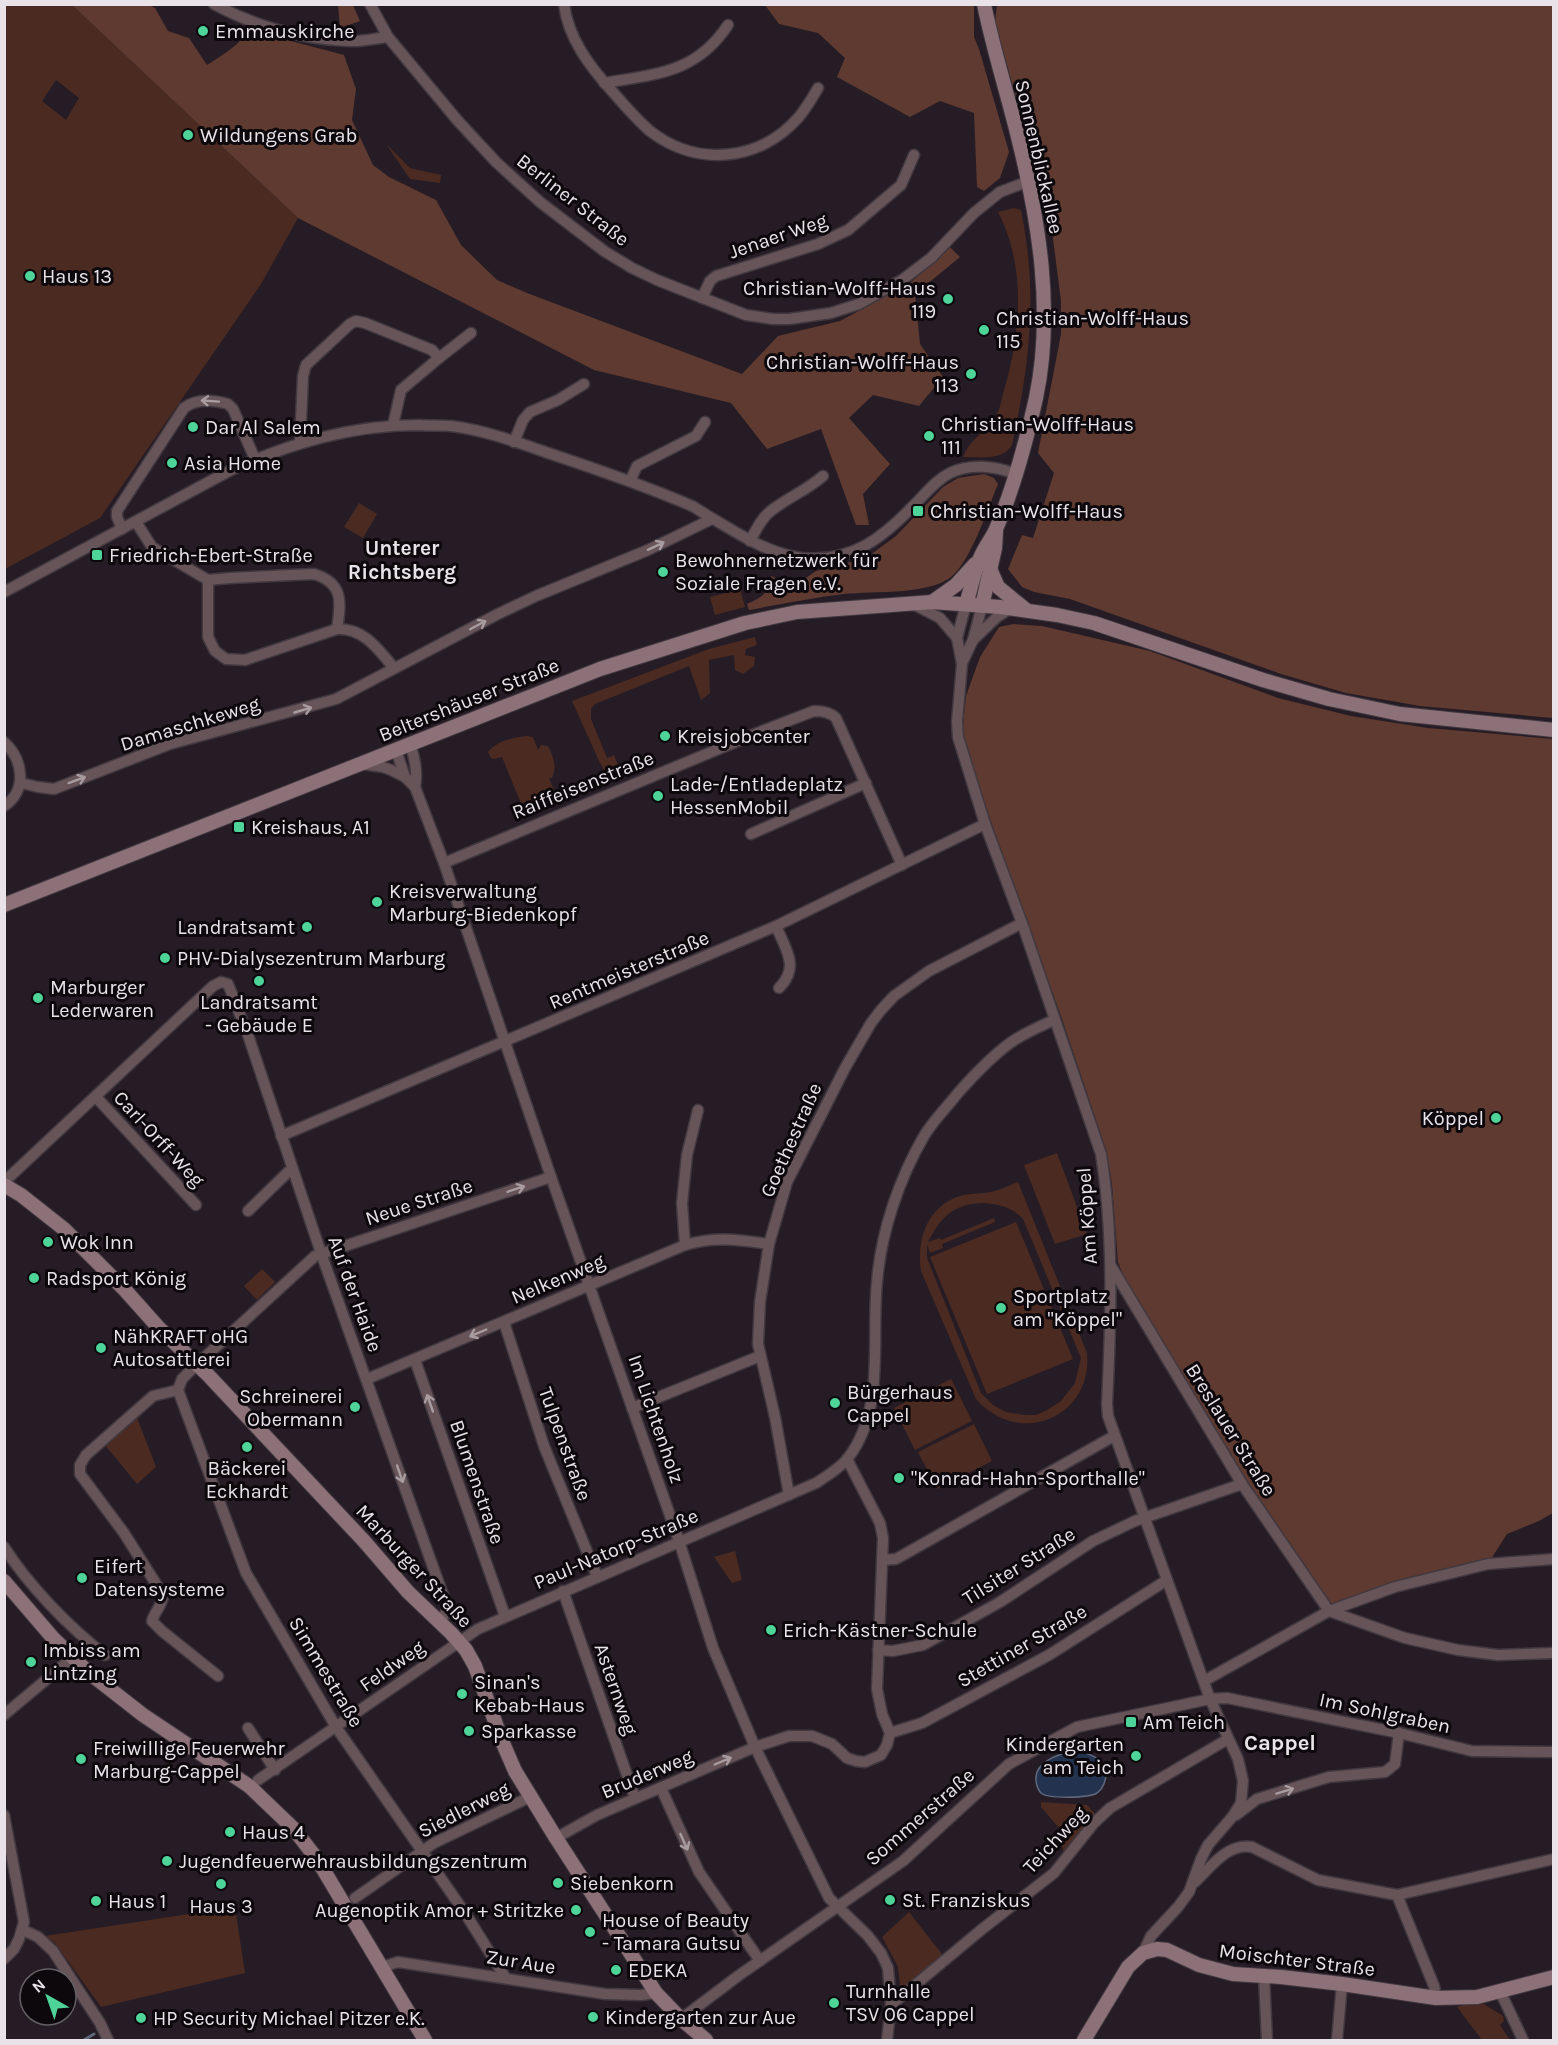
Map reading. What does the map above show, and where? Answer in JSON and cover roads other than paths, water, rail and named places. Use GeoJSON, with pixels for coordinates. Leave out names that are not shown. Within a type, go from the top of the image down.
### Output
{"type":"FeatureCollection","features":[{"type":"Feature","properties":{"kind":"main road","name":"Sonnenblickallee"},"geometry":{"type":"LineString","coordinates":[[966,604],[980,557],[996,530],[1016,474],[1036,396],[1044,320],[1043,276],[1029,181],[991,40],[984,4]]}},
{"type":"Feature","properties":{"kind":"main road","name":"Sonnenblickallee"},"geometry":{"type":"LineString","coordinates":[[982,606],[991,571],[996,530]]}},
{"type":"Feature","properties":{"kind":"main road"},"geometry":{"type":"LineString","coordinates":[[932,602],[956,585],[980,557]]}},
{"type":"Feature","properties":{"kind":"main road"},"geometry":{"type":"LineString","coordinates":[[991,571],[998,587],[1027,610]]}},
{"type":"Feature","properties":{"kind":"main road","name":"Beltershäuser Straße"},"geometry":{"type":"LineString","coordinates":[[4,905],[600,669],[745,623],[797,612],[932,602],[1027,610],[1094,623],[1263,680],[1329,699],[1400,714],[1554,730]]}},
{"type":"Feature","properties":{"kind":"main road","name":"Marburger Straße"},"geometry":{"type":"LineString","coordinates":[[4,1184],[64,1229],[364,1541],[408,1592],[458,1641],[472,1660],[515,1771],[556,1838],[656,1993],[681,2019],[706,2040]]}},
{"type":"Feature","properties":{"kind":"main road"},"geometry":{"type":"LineString","coordinates":[[4,1581],[72,1658],[128,1704],[249,1786],[292,1827],[317,1859],[425,2040]]}},
{"type":"Feature","properties":{"kind":"main road","name":"Moischter Straße"},"geometry":{"type":"LineString","coordinates":[[1143,1953],[1157,1949],[1167,1950],[1216,1971],[1233,1974],[1342,1984],[1436,1998],[1468,1998],[1554,1977]]}},
{"type":"Feature","properties":{"kind":"main road"},"geometry":{"type":"LineString","coordinates":[[1084,2040],[1128,1967],[1143,1953]]}},
{"type":"Feature","properties":{"kind":"street"},"geometry":{"type":"LineString","coordinates":[[214,4],[259,24],[298,35],[352,42],[388,37]]}},
{"type":"Feature","properties":{"kind":"street","name":"Berliner Straße"},"geometry":{"type":"LineString","coordinates":[[370,4],[388,37],[458,121],[496,162],[540,202],[604,251],[632,268],[746,315],[773,319],[812,316],[843,310],[859,304],[902,280],[931,258],[989,200],[1007,189],[1029,181]]}},
{"type":"Feature","properties":{"kind":"street"},"geometry":{"type":"LineString","coordinates":[[564,4],[572,35],[590,66],[649,130],[678,147],[706,156],[727,155],[748,150],[777,136],[798,118],[818,88]]}},
{"type":"Feature","properties":{"kind":"street"},"geometry":{"type":"LineString","coordinates":[[604,83],[674,69],[687,64],[702,55],[721,36],[728,25]]}},
{"type":"Feature","properties":{"kind":"street","name":"Jenaer Weg"},"geometry":{"type":"LineString","coordinates":[[702,298],[710,281],[716,276],[818,244],[848,230],[901,185],[914,155]]}},
{"type":"Feature","properties":{"kind":"street"},"geometry":{"type":"LineString","coordinates":[[300,442],[303,376],[306,365],[350,324],[356,321],[365,323],[432,350],[439,358]]}},
{"type":"Feature","properties":{"kind":"street"},"geometry":{"type":"LineString","coordinates":[[393,425],[401,390],[471,333]]}},
{"type":"Feature","properties":{"kind":"street"},"geometry":{"type":"LineString","coordinates":[[514,442],[523,420],[530,412],[558,400],[584,384]]}},
{"type":"Feature","properties":{"kind":"street"},"geometry":{"type":"LineString","coordinates":[[122,529],[117,518],[117,511],[184,408],[197,400],[228,404],[233,410],[255,459]]}},
{"type":"Feature","properties":{"kind":"street"},"geometry":{"type":"LineString","coordinates":[[630,481],[638,466],[696,436],[705,422]]}},
{"type":"Feature","properties":{"kind":"street"},"geometry":{"type":"LineString","coordinates":[[4,592],[255,459],[300,442],[348,431],[393,425],[451,426],[514,442],[630,481],[695,507],[750,541],[786,555],[817,558],[854,552],[874,541],[935,484],[949,474],[982,466],[1016,474]]}},
{"type":"Feature","properties":{"kind":"street"},"geometry":{"type":"LineString","coordinates":[[750,541],[771,510],[811,487],[823,476]]}},
{"type":"Feature","properties":{"kind":"street","name":"Damaschkeweg"},"geometry":{"type":"LineString","coordinates":[[21,783],[38,788],[54,789],[170,744],[336,699],[536,596],[648,550],[712,519]]}},
{"type":"Feature","properties":{"kind":"street"},"geometry":{"type":"LineString","coordinates":[[136,522],[152,547],[208,580],[314,574],[324,577],[333,584],[341,602],[337,629]]}},
{"type":"Feature","properties":{"kind":"street"},"geometry":{"type":"LineString","coordinates":[[208,580],[208,638],[215,651],[226,659],[245,660],[337,629],[346,629],[367,638],[394,668]]}},
{"type":"Feature","properties":{"kind":"street"},"geometry":{"type":"LineString","coordinates":[[910,603],[932,612],[957,638]]}},
{"type":"Feature","properties":{"kind":"street","name":"Am Köppel"},"geometry":{"type":"LineString","coordinates":[[966,604],[957,638],[962,664],[957,722],[958,737],[985,824],[1022,923],[1101,1154],[1106,1187],[1110,1264],[1107,1404],[1114,1436],[1203,1681],[1238,1760],[1243,1780],[1240,1803],[1233,1816]]}},
{"type":"Feature","properties":{"kind":"street","name":"Am Köppel"},"geometry":{"type":"LineString","coordinates":[[962,664],[973,640],[982,606]]}},
{"type":"Feature","properties":{"kind":"street"},"geometry":{"type":"LineString","coordinates":[[973,640],[997,617],[1011,608]]}},
{"type":"Feature","properties":{"kind":"street","name":"Raiffeisenstraße"},"geometry":{"type":"LineString","coordinates":[[444,863],[814,711],[826,712],[836,718],[902,865]]}},
{"type":"Feature","properties":{"kind":"street"},"geometry":{"type":"LineString","coordinates":[[4,742],[12,749],[20,765],[21,783],[16,795],[4,806]]}},
{"type":"Feature","properties":{"kind":"street","name":"Im Lichtenholz"},"geometry":{"type":"LineString","coordinates":[[410,744],[415,760],[417,778],[415,787]]}},
{"type":"Feature","properties":{"kind":"street","name":"Im Lichtenholz"},"geometry":{"type":"LineString","coordinates":[[396,750],[405,777]]}},
{"type":"Feature","properties":{"kind":"street","name":"Im Lichtenholz"},"geometry":{"type":"LineString","coordinates":[[359,764],[383,767],[405,777],[415,787],[444,863],[504,1043],[680,1541],[712,1648],[755,1748],[829,1898],[868,1936],[881,1953],[889,1973],[891,2005],[887,2040]]}},
{"type":"Feature","properties":{"kind":"street"},"geometry":{"type":"LineString","coordinates":[[751,834],[866,783]]}},
{"type":"Feature","properties":{"kind":"street","name":"Rentmeisterstraße"},"geometry":{"type":"LineString","coordinates":[[281,1136],[776,926],[985,824]]}},
{"type":"Feature","properties":{"kind":"street","name":"Goethestraße"},"geometry":{"type":"LineString","coordinates":[[789,1495],[776,1417],[760,1356],[758,1321],[769,1244],[788,1182],[858,1044],[881,1010],[894,996],[929,971],[1022,923]]}},
{"type":"Feature","properties":{"kind":"street"},"geometry":{"type":"LineString","coordinates":[[776,926],[791,969],[790,975],[779,988]]}},
{"type":"Feature","properties":{"kind":"street","name":"Auf der Haide"},"geometry":{"type":"LineString","coordinates":[[96,1097],[213,986],[221,982],[228,984],[248,1035],[321,1253],[448,1610],[440,1622]]}},
{"type":"Feature","properties":{"kind":"street"},"geometry":{"type":"LineString","coordinates":[[890,1733],[882,1714],[877,1689],[883,1538],[880,1522],[847,1459],[860,1440],[869,1412],[874,1378],[877,1282],[886,1229],[903,1178],[925,1134],[973,1076],[1009,1044],[1054,1020]]}},
{"type":"Feature","properties":{"kind":"street"},"geometry":{"type":"LineString","coordinates":[[4,1184],[96,1097]]}},
{"type":"Feature","properties":{"kind":"street","name":"Carl-Orff-Weg"},"geometry":{"type":"LineString","coordinates":[[96,1097],[196,1205]]}},
{"type":"Feature","properties":{"kind":"street"},"geometry":{"type":"LineString","coordinates":[[686,1245],[682,1203],[687,1155],[698,1110]]}},
{"type":"Feature","properties":{"kind":"street"},"geometry":{"type":"LineString","coordinates":[[248,1211],[288,1172],[293,1171]]}},
{"type":"Feature","properties":{"kind":"street","name":"Neue Straße"},"geometry":{"type":"LineString","coordinates":[[196,1365],[308,1260],[321,1253],[551,1177]]}},
{"type":"Feature","properties":{"kind":"street","name":"Nelkenweg"},"geometry":{"type":"LineString","coordinates":[[367,1379],[686,1245],[724,1238],[769,1244]]}},
{"type":"Feature","properties":{"kind":"street","name":"Breslauer Straße"},"geometry":{"type":"LineString","coordinates":[[1110,1264],[1242,1484],[1329,1611]]}},
{"type":"Feature","properties":{"kind":"street","name":"Tulpenstraße"},"geometry":{"type":"LineString","coordinates":[[504,1322],[544,1446],[597,1576]]}},
{"type":"Feature","properties":{"kind":"street"},"geometry":{"type":"LineString","coordinates":[[633,1408],[760,1356]]}},
{"type":"Feature","properties":{"kind":"street","name":"Blumenstraße"},"geometry":{"type":"LineString","coordinates":[[415,1360],[505,1616]]}},
{"type":"Feature","properties":{"kind":"street"},"geometry":{"type":"LineString","coordinates":[[196,1365],[182,1379],[178,1390],[161,1393],[146,1401],[86,1455],[80,1465],[80,1474],[124,1533],[163,1595],[153,1621],[162,1631],[218,1676]]}},
{"type":"Feature","properties":{"kind":"street","name":"Simmestraße"},"geometry":{"type":"LineString","coordinates":[[178,1390],[246,1573],[336,1727],[465,1912],[505,1977]]}},
{"type":"Feature","properties":{"kind":"street"},"geometry":{"type":"LineString","coordinates":[[882,1560],[896,1559],[1114,1436]]}},
{"type":"Feature","properties":{"kind":"street","name":"Paul-Natorp-Straße"},"geometry":{"type":"LineString","coordinates":[[458,1641],[505,1616],[816,1483],[847,1459]]}},
{"type":"Feature","properties":{"kind":"street","name":"Tilsiter Straße"},"geometry":{"type":"LineString","coordinates":[[878,1650],[893,1651],[923,1645],[1000,1602],[1093,1541],[1144,1518],[1242,1484]]}},
{"type":"Feature","properties":{"kind":"street"},"geometry":{"type":"LineString","coordinates":[[4,1547],[32,1583],[91,1644],[105,1655]]}},
{"type":"Feature","properties":{"kind":"street"},"geometry":{"type":"LineString","coordinates":[[1203,1681],[1329,1611],[1395,1587],[1488,1564],[1554,1560]]}},
{"type":"Feature","properties":{"kind":"street","name":"Stettiner Straße"},"geometry":{"type":"LineString","coordinates":[[890,1733],[922,1723],[1049,1655],[1167,1580]]}},
{"type":"Feature","properties":{"kind":"street","name":"Asternweg"},"geometry":{"type":"LineString","coordinates":[[563,1591],[636,1798]]}},
{"type":"Feature","properties":{"kind":"street"},"geometry":{"type":"LineString","coordinates":[[1329,1611],[1405,1638],[1458,1650],[1498,1655],[1554,1653]]}},
{"type":"Feature","properties":{"kind":"street","name":"Feldweg"},"geometry":{"type":"LineString","coordinates":[[258,1780],[458,1641]]}},
{"type":"Feature","properties":{"kind":"street"},"geometry":{"type":"LineString","coordinates":[[4,1715],[72,1658]]}},
{"type":"Feature","properties":{"kind":"street","name":"Im Sohlgraben"},"geometry":{"type":"LineString","coordinates":[[1210,1699],[1227,1698],[1399,1732],[1472,1751],[1554,1752]]}},
{"type":"Feature","properties":{"kind":"street","name":"Sommerstraße"},"geometry":{"type":"LineString","coordinates":[[681,2019],[903,1861],[1009,1764],[1077,1727],[1210,1699]]}},
{"type":"Feature","properties":{"kind":"street"},"geometry":{"type":"LineString","coordinates":[[248,1728],[275,1770]]}},
{"type":"Feature","properties":{"kind":"street"},"geometry":{"type":"LineString","coordinates":[[1193,1884],[1203,1852],[1233,1816],[1257,1799],[1329,1777],[1385,1772],[1395,1764],[1399,1732]]}},
{"type":"Feature","properties":{"kind":"street","name":"Bruderweg"},"geometry":{"type":"LineString","coordinates":[[556,1838],[597,1815],[755,1748],[789,1736],[812,1736],[832,1744],[847,1758],[865,1762],[881,1755],[890,1733]]}},
{"type":"Feature","properties":{"kind":"street","name":"Teichweg"},"geometry":{"type":"LineString","coordinates":[[891,2005],[1054,1873],[1094,1822],[1110,1808],[1228,1739]]}},
{"type":"Feature","properties":{"kind":"street"},"geometry":{"type":"LineString","coordinates":[[661,1788],[699,1872],[760,1961]]}},
{"type":"Feature","properties":{"kind":"street","name":"Siedlerweg"},"geometry":{"type":"LineString","coordinates":[[355,1898],[423,1850],[532,1796]]}},
{"type":"Feature","properties":{"kind":"street"},"geometry":{"type":"LineString","coordinates":[[4,1815],[24,1922],[23,1930],[14,1949],[4,1959]]}},
{"type":"Feature","properties":{"kind":"street"},"geometry":{"type":"LineString","coordinates":[[1143,1953],[1151,1936],[1178,1907],[1193,1884],[1226,1853],[1236,1848],[1252,1847],[1318,1880],[1397,1895],[1554,1859]]}},
{"type":"Feature","properties":{"kind":"street"},"geometry":{"type":"LineString","coordinates":[[1397,1895],[1434,1986],[1436,1998]]}},
{"type":"Feature","properties":{"kind":"street"},"geometry":{"type":"LineString","coordinates":[[23,1930],[38,1937],[53,1951],[100,2023],[108,2040]]}},
{"type":"Feature","properties":{"kind":"street","name":"Zur Aue"},"geometry":{"type":"LineString","coordinates":[[382,1967],[398,1962],[605,1994],[656,1993]]}},
{"type":"Feature","properties":{"kind":"street"},"geometry":{"type":"LineString","coordinates":[[1264,1977],[1267,2040]]}},
{"type":"Feature","properties":{"kind":"street"},"geometry":{"type":"LineString","coordinates":[[1336,2040],[1342,1984]]}},
{"type":"Feature","properties":{"kind":"street"},"geometry":{"type":"LineString","coordinates":[[1500,1991],[1523,2040]]}},
{"type":"Feature","properties":{"kind":"water"},"geometry":{"type":"Polygon","coordinates":[[[1078,1749],[1097,1758],[1107,1772],[1101,1789],[1093,1795],[1078,1797],[1060,1797],[1041,1793],[1036,1780],[1040,1767],[1051,1759],[1078,1749]]]}},
{"type":"Feature","properties":{"kind":"waterway"},"geometry":{"type":"LineString","coordinates":[[84,2040],[94,2034]]}},
{"type":"Feature","properties":{"kind":"place","name":"Emmauskirche"},"geometry":{"type":"Point","coordinates":[203,31]}},
{"type":"Feature","properties":{"kind":"place","name":"Wildungens Grab"},"geometry":{"type":"Point","coordinates":[188,135]}},
{"type":"Feature","properties":{"kind":"place","name":"Haus 13"},"geometry":{"type":"Point","coordinates":[30,276]}},
{"type":"Feature","properties":{"kind":"place","name":"Christian-Wolff-Haus 119"},"geometry":{"type":"Point","coordinates":[948,299]}},
{"type":"Feature","properties":{"kind":"place","name":"Christian-Wolff-Haus 115"},"geometry":{"type":"Point","coordinates":[984,330]}},
{"type":"Feature","properties":{"kind":"place","name":"Christian-Wolff-Haus 113"},"geometry":{"type":"Point","coordinates":[971,374]}},
{"type":"Feature","properties":{"kind":"place","name":"Dar Al Salem"},"geometry":{"type":"Point","coordinates":[193,427]}},
{"type":"Feature","properties":{"kind":"place","name":"Christian-Wolff-Haus 111"},"geometry":{"type":"Point","coordinates":[929,436]}},
{"type":"Feature","properties":{"kind":"place","name":"Asia Home"},"geometry":{"type":"Point","coordinates":[172,463]}},
{"type":"Feature","properties":{"kind":"place","name":"Christian-Wolff-Haus"},"geometry":{"type":"Point","coordinates":[918,511]}},
{"type":"Feature","properties":{"kind":"place","name":"Friedrich-Ebert-Straße"},"geometry":{"type":"Point","coordinates":[97,555]}},
{"type":"Feature","properties":{"kind":"place","name":"Bewohnernetzwerk für Soziale Fragen e.V."},"geometry":{"type":"Point","coordinates":[663,572]}},
{"type":"Feature","properties":{"kind":"place","name":"Kreisjobcenter"},"geometry":{"type":"Point","coordinates":[665,736]}},
{"type":"Feature","properties":{"kind":"place","name":"Lade-/Entladeplatz HessenMobil"},"geometry":{"type":"Point","coordinates":[658,796]}},
{"type":"Feature","properties":{"kind":"place","name":"Kreishaus, A1"},"geometry":{"type":"Point","coordinates":[239,827]}},
{"type":"Feature","properties":{"kind":"place","name":"Kreisverwaltung Marburg-Biedenkopf"},"geometry":{"type":"Point","coordinates":[377,902]}},
{"type":"Feature","properties":{"kind":"place","name":"Landratsamt"},"geometry":{"type":"Point","coordinates":[307,927]}},
{"type":"Feature","properties":{"kind":"place","name":"PHV-Dialysezentrum Marburg"},"geometry":{"type":"Point","coordinates":[165,958]}},
{"type":"Feature","properties":{"kind":"place","name":"Landratsamt - Gebäude E"},"geometry":{"type":"Point","coordinates":[259,981]}},
{"type":"Feature","properties":{"kind":"place","name":"Marburger Lederwaren"},"geometry":{"type":"Point","coordinates":[38,998]}},
{"type":"Feature","properties":{"kind":"place","name":"Köppel"},"geometry":{"type":"Point","coordinates":[1496,1118]}},
{"type":"Feature","properties":{"kind":"place","name":"Wok Inn"},"geometry":{"type":"Point","coordinates":[48,1242]}},
{"type":"Feature","properties":{"kind":"place","name":"Radsport König"},"geometry":{"type":"Point","coordinates":[34,1278]}},
{"type":"Feature","properties":{"kind":"place","name":"Sportplatz am \"Köppel\""},"geometry":{"type":"Point","coordinates":[1001,1308]}},
{"type":"Feature","properties":{"kind":"place","name":"NähKRAFT oHG Autosattlerei"},"geometry":{"type":"Point","coordinates":[101,1348]}},
{"type":"Feature","properties":{"kind":"place","name":"Bürgerhaus Cappel"},"geometry":{"type":"Point","coordinates":[835,1403]}},
{"type":"Feature","properties":{"kind":"place","name":"Schreinerei Obermann"},"geometry":{"type":"Point","coordinates":[355,1407]}},
{"type":"Feature","properties":{"kind":"place","name":"Bäckerei Eckhardt"},"geometry":{"type":"Point","coordinates":[247,1447]}},
{"type":"Feature","properties":{"kind":"place","name":"\"Konrad-Hahn-Sporthalle\""},"geometry":{"type":"Point","coordinates":[899,1478]}},
{"type":"Feature","properties":{"kind":"place","name":"Eifert Datensysteme"},"geometry":{"type":"Point","coordinates":[82,1578]}},
{"type":"Feature","properties":{"kind":"place","name":"Erich-Kästner-Schule"},"geometry":{"type":"Point","coordinates":[771,1630]}},
{"type":"Feature","properties":{"kind":"place","name":"Imbiss am Lintzing"},"geometry":{"type":"Point","coordinates":[31,1662]}},
{"type":"Feature","properties":{"kind":"place","name":"Sinan's Kebab-Haus"},"geometry":{"type":"Point","coordinates":[462,1694]}},
{"type":"Feature","properties":{"kind":"place","name":"Am Teich"},"geometry":{"type":"Point","coordinates":[1131,1722]}},
{"type":"Feature","properties":{"kind":"place","name":"Sparkasse"},"geometry":{"type":"Point","coordinates":[469,1731]}},
{"type":"Feature","properties":{"kind":"place","name":"Kindergarten am Teich"},"geometry":{"type":"Point","coordinates":[1136,1756]}},
{"type":"Feature","properties":{"kind":"place","name":"Freiwillige Feuerwehr Marburg-Cappel"},"geometry":{"type":"Point","coordinates":[81,1759]}},
{"type":"Feature","properties":{"kind":"place","name":"Haus 4"},"geometry":{"type":"Point","coordinates":[230,1832]}},
{"type":"Feature","properties":{"kind":"place","name":"Jugendfeuerwehrausbildungszentrum"},"geometry":{"type":"Point","coordinates":[167,1861]}},
{"type":"Feature","properties":{"kind":"place","name":"Siebenkorn"},"geometry":{"type":"Point","coordinates":[558,1883]}},
{"type":"Feature","properties":{"kind":"place","name":"Haus 3"},"geometry":{"type":"Point","coordinates":[221,1884]}},
{"type":"Feature","properties":{"kind":"place","name":"St. Franziskus"},"geometry":{"type":"Point","coordinates":[890,1900]}},
{"type":"Feature","properties":{"kind":"place","name":"Haus 1"},"geometry":{"type":"Point","coordinates":[96,1901]}},
{"type":"Feature","properties":{"kind":"place","name":"Augenoptik Amor + Stritzke"},"geometry":{"type":"Point","coordinates":[576,1910]}},
{"type":"Feature","properties":{"kind":"place","name":"House of Beauty - Tamara Gutsu"},"geometry":{"type":"Point","coordinates":[590,1932]}},
{"type":"Feature","properties":{"kind":"place","name":"EDEKA"},"geometry":{"type":"Point","coordinates":[616,1970]}},
{"type":"Feature","properties":{"kind":"place","name":"Turnhalle TSV 06 Cappel"},"geometry":{"type":"Point","coordinates":[834,2003]}},
{"type":"Feature","properties":{"kind":"place","name":"Kindergarten zur Aue"},"geometry":{"type":"Point","coordinates":[593,2017]}},
{"type":"Feature","properties":{"kind":"place","name":"HP Security Michael Pitzer e.K."},"geometry":{"type":"Point","coordinates":[141,2018]}},
{"type":"Feature","properties":{"kind":"district","name":"Unterer Richtsberg"},"geometry":{"type":"Point","coordinates":[402,560]}},
{"type":"Feature","properties":{"kind":"district","name":"Cappel"},"geometry":{"type":"Point","coordinates":[1280,1743]}}]}
